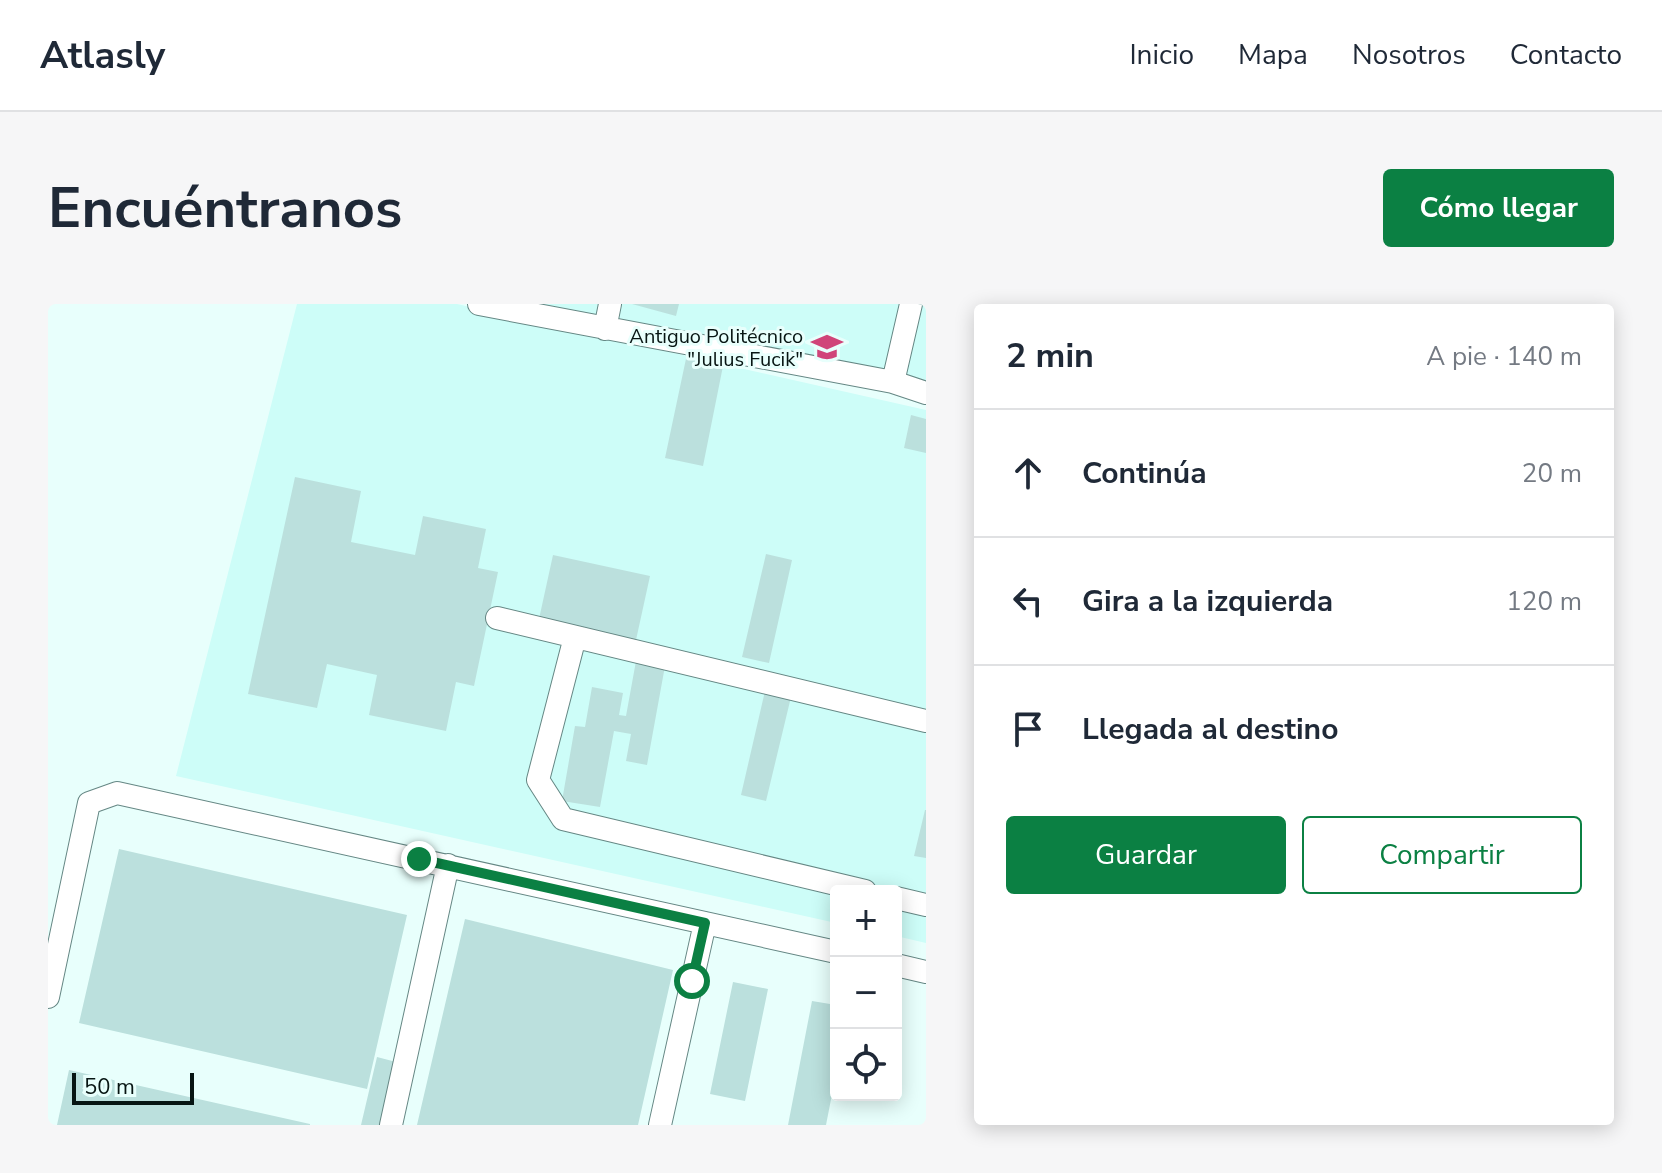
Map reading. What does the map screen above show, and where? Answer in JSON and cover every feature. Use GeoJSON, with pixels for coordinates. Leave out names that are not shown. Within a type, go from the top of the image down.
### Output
{"type":"FeatureCollection","features":[{"type":"Feature","properties":{"kind":"street"},"geometry":{"type":"LineString","coordinates":[[479,304],[893,382],[926,393]]}},
{"type":"Feature","properties":{"kind":"street"},"geometry":{"type":"LineString","coordinates":[[605,329],[610,304]]}},
{"type":"Feature","properties":{"kind":"street"},"geometry":{"type":"LineString","coordinates":[[893,382],[911,304]]}},
{"type":"Feature","properties":{"kind":"street"},"geometry":{"type":"LineString","coordinates":[[497,618],[926,721]]}},
{"type":"Feature","properties":{"kind":"street"},"geometry":{"type":"LineString","coordinates":[[575,637],[538,780],[563,819],[840,885]]}},
{"type":"Feature","properties":{"kind":"street"},"geometry":{"type":"LineString","coordinates":[[48,997],[89,803],[117,793],[830,951]]}},
{"type":"Feature","properties":{"kind":"street"},"geometry":{"type":"LineString","coordinates":[[391,1125],[448,865]]}},
{"type":"Feature","properties":{"kind":"street"},"geometry":{"type":"LineString","coordinates":[[902,899],[926,905]]}},
{"type":"Feature","properties":{"kind":"street"},"geometry":{"type":"LineString","coordinates":[[660,1125],[705,923]]}},
{"type":"Feature","properties":{"kind":"street"},"geometry":{"type":"LineString","coordinates":[[902,966],[926,972]]}},
{"type":"Feature","properties":{"kind":"shaded area"},"geometry":{"type":"Polygon","coordinates":[[[297,304],[457,304],[926,410],[926,943],[902,937],[902,885],[830,885],[830,922],[176,776],[297,304]]]}},
{"type":"Feature","properties":{"kind":"shaded area","name":"Antiguo Politécnico \"Julius Fucik\""},"geometry":{"type":"Polygon","coordinates":[[[529,304],[926,304],[926,390],[529,304]]]}},
{"type":"Feature","properties":{"kind":"building"},"geometry":{"type":"Polygon","coordinates":[[[632,304],[679,304],[676,316],[632,304]]]}},
{"type":"Feature","properties":{"kind":"building"},"geometry":{"type":"Polygon","coordinates":[[[687,354],[724,361],[703,466],[665,458],[687,354]]]}},
{"type":"Feature","properties":{"kind":"building"},"geometry":{"type":"Polygon","coordinates":[[[911,415],[926,419],[926,453],[904,448],[911,415]]]}},
{"type":"Feature","properties":{"kind":"building"},"geometry":{"type":"Polygon","coordinates":[[[295,477],[361,491],[351,542],[415,555],[423,516],[486,529],[478,568],[498,572],[474,686],[456,682],[446,731],[369,715],[377,675],[327,664],[317,708],[248,694],[295,477]]]}},
{"type":"Feature","properties":{"kind":"building"},"geometry":{"type":"Polygon","coordinates":[[[766,554],[792,560],[769,663],[742,657],[766,554]]]}},
{"type":"Feature","properties":{"kind":"building"},"geometry":{"type":"Polygon","coordinates":[[[553,555],[650,576],[636,640],[539,619],[553,555]]]}},
{"type":"Feature","properties":{"kind":"building"},"geometry":{"type":"Polygon","coordinates":[[[636,661],[665,666],[647,765],[626,761],[631,734],[614,731],[600,807],[562,801],[575,726],[585,727],[592,687],[623,693],[619,715],[626,716],[636,661]]]}},
{"type":"Feature","properties":{"kind":"building"},"geometry":{"type":"Polygon","coordinates":[[[765,691],[791,697],[766,801],[741,795],[765,691]]]}},
{"type":"Feature","properties":{"kind":"building"},"geometry":{"type":"Polygon","coordinates":[[[926,810],[926,858],[914,856],[926,810]]]}},
{"type":"Feature","properties":{"kind":"building"},"geometry":{"type":"Polygon","coordinates":[[[119,849],[407,915],[367,1089],[79,1023],[119,849]]]}},
{"type":"Feature","properties":{"kind":"building"},"geometry":{"type":"Polygon","coordinates":[[[465,919],[673,970],[638,1125],[417,1125],[465,919]]]}},
{"type":"Feature","properties":{"kind":"building"},"geometry":{"type":"Polygon","coordinates":[[[733,982],[768,989],[745,1101],[710,1094],[733,982]]]}},
{"type":"Feature","properties":{"kind":"building"},"geometry":{"type":"Polygon","coordinates":[[[812,1001],[830,1004],[831,1101],[826,1125],[788,1125],[812,1001]]]}},
{"type":"Feature","properties":{"kind":"building"},"geometry":{"type":"Polygon","coordinates":[[[377,1057],[400,1063],[385,1125],[361,1125],[377,1057]]]}},
{"type":"Feature","properties":{"kind":"building"},"geometry":{"type":"Polygon","coordinates":[[[69,1070],[310,1124],[310,1125],[57,1125],[69,1070]]]}},
{"type":"Feature","properties":{"kind":"place","name":"Antiguo Politécnico \"Julius Fucik\""},"geometry":{"type":"Point","coordinates":[827,347]}},
{"type":"Feature","properties":{"kind":"route"},"geometry":{"type":"LineString","coordinates":[[419,859],[705,923],[692,981]]}}]}
